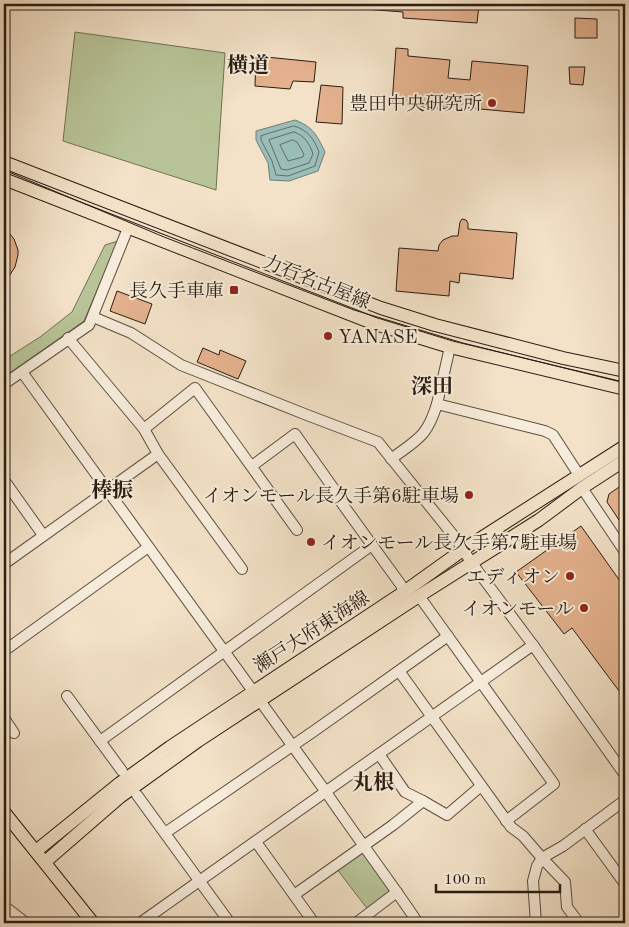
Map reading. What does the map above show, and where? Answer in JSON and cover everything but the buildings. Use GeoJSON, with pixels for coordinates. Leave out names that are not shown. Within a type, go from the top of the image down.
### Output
{"type":"FeatureCollection","features":[{"type":"Feature","properties":{"kind":"main road","name":"力石名古屋線"},"geometry":{"type":"LineString","coordinates":[[4,162],[381,308],[435,325],[563,358],[625,371]]}},
{"type":"Feature","properties":{"kind":"main road","name":"力石名古屋線"},"geometry":{"type":"LineString","coordinates":[[4,179],[375,324],[450,347],[625,389]]}},
{"type":"Feature","properties":{"kind":"main road","name":"瀬戸大府東海線"},"geometry":{"type":"LineString","coordinates":[[36,851],[120,783],[252,692],[404,592],[464,549],[625,446]]}},
{"type":"Feature","properties":{"kind":"main road","name":"瀬戸大府東海線"},"geometry":{"type":"LineString","coordinates":[[45,862],[120,797],[198,741],[471,562],[539,520],[582,488],[625,460]]}},
{"type":"Feature","properties":{"kind":"main road"},"geometry":{"type":"LineString","coordinates":[[4,812],[93,923]]}},
{"type":"Feature","properties":{"kind":"street"},"geometry":{"type":"LineString","coordinates":[[4,384],[89,325],[128,228]]}},
{"type":"Feature","properties":{"kind":"street"},"geometry":{"type":"LineString","coordinates":[[93,317],[131,333],[181,365],[378,442],[464,549],[471,562],[533,645],[625,775]]}},
{"type":"Feature","properties":{"kind":"street"},"geometry":{"type":"LineString","coordinates":[[68,338],[144,429],[158,454],[242,569]]}},
{"type":"Feature","properties":{"kind":"street"},"geometry":{"type":"LineString","coordinates":[[392,459],[422,437],[431,422],[450,347]]}},
{"type":"Feature","properties":{"kind":"street"},"geometry":{"type":"LineString","coordinates":[[22,372],[107,489],[147,548],[326,792],[397,892],[416,920],[416,923]]}},
{"type":"Feature","properties":{"kind":"street"},"geometry":{"type":"LineString","coordinates":[[144,429],[196,388],[297,530]]}},
{"type":"Feature","properties":{"kind":"street"},"geometry":{"type":"LineString","coordinates":[[437,404],[545,431],[553,435],[579,475]]}},
{"type":"Feature","properties":{"kind":"street"},"geometry":{"type":"LineString","coordinates":[[252,466],[295,434],[404,592]]}},
{"type":"Feature","properties":{"kind":"street"},"geometry":{"type":"LineString","coordinates":[[4,564],[158,454]]}},
{"type":"Feature","properties":{"kind":"street"},"geometry":{"type":"LineString","coordinates":[[4,480],[43,535]]}},
{"type":"Feature","properties":{"kind":"street"},"geometry":{"type":"LineString","coordinates":[[582,488],[625,552]]}},
{"type":"Feature","properties":{"kind":"street"},"geometry":{"type":"LineString","coordinates":[[100,741],[372,545]]}},
{"type":"Feature","properties":{"kind":"street"},"geometry":{"type":"LineString","coordinates":[[4,652],[147,548]]}},
{"type":"Feature","properties":{"kind":"street"},"geometry":{"type":"LineString","coordinates":[[419,596],[554,784],[506,821]]}},
{"type":"Feature","properties":{"kind":"street"},"geometry":{"type":"LineString","coordinates":[[165,833],[448,636]]}},
{"type":"Feature","properties":{"kind":"street"},"geometry":{"type":"LineString","coordinates":[[140,923],[533,645]]}},
{"type":"Feature","properties":{"kind":"street"},"geometry":{"type":"LineString","coordinates":[[399,671],[506,821],[523,836],[565,882],[567,907],[579,923]]}},
{"type":"Feature","properties":{"kind":"street"},"geometry":{"type":"LineString","coordinates":[[67,696],[122,771]]}},
{"type":"Feature","properties":{"kind":"street"},"geometry":{"type":"LineString","coordinates":[[4,718],[14,733]]}},
{"type":"Feature","properties":{"kind":"street"},"geometry":{"type":"LineString","coordinates":[[379,754],[405,792],[447,815],[481,786]]}},
{"type":"Feature","properties":{"kind":"street"},"geometry":{"type":"LineString","coordinates":[[137,795],[230,923]]}},
{"type":"Feature","properties":{"kind":"street"},"geometry":{"type":"LineString","coordinates":[[536,923],[533,881],[537,866],[542,858],[563,846],[625,800]]}},
{"type":"Feature","properties":{"kind":"street"},"geometry":{"type":"LineString","coordinates":[[294,895],[423,801]]}},
{"type":"Feature","properties":{"kind":"street"},"geometry":{"type":"LineString","coordinates":[[584,829],[625,884]]}},
{"type":"Feature","properties":{"kind":"street"},"geometry":{"type":"LineString","coordinates":[[256,842],[314,923]]}},
{"type":"Feature","properties":{"kind":"street"},"geometry":{"type":"LineString","coordinates":[[356,923],[397,892]]}},
{"type":"Feature","properties":{"kind":"street"},"geometry":{"type":"LineString","coordinates":[[4,906],[26,923]]}},
{"type":"Feature","properties":{"kind":"green space"},"geometry":{"type":"Polygon","coordinates":[[[75,32],[225,53],[216,190],[63,141],[75,32]]]}},
{"type":"Feature","properties":{"kind":"green space"},"geometry":{"type":"Polygon","coordinates":[[[118,241],[84,321],[4,377],[4,360],[40,337],[72,312],[105,245],[118,241]]]}},
{"type":"Feature","properties":{"kind":"green space"},"geometry":{"type":"Polygon","coordinates":[[[362,850],[394,893],[369,911],[336,868],[362,850]]]}},
{"type":"Feature","properties":{"kind":"water"},"geometry":{"type":"Polygon","coordinates":[[[295,120],[314,132],[325,152],[318,171],[289,181],[270,180],[268,163],[256,140],[256,131],[295,120]]]}},
{"type":"Feature","properties":{"kind":"tram line"},"geometry":{"type":"LineString","coordinates":[[4,170],[164,237],[354,310],[463,343],[625,383]]}},
{"type":"Feature","properties":{"kind":"place","name":"豊田中央研究所"},"geometry":{"type":"Point","coordinates":[492,103]}},
{"type":"Feature","properties":{"kind":"place","name":"長久手車庫"},"geometry":{"type":"Point","coordinates":[234,290]}},
{"type":"Feature","properties":{"kind":"place","name":"YANASE"},"geometry":{"type":"Point","coordinates":[328,336]}},
{"type":"Feature","properties":{"kind":"place","name":"イオンモール長久手第6駐車場"},"geometry":{"type":"Point","coordinates":[469,495]}},
{"type":"Feature","properties":{"kind":"place","name":"イオンモール長久手第7駐車場"},"geometry":{"type":"Point","coordinates":[311,542]}},
{"type":"Feature","properties":{"kind":"place","name":"エディオン"},"geometry":{"type":"Point","coordinates":[570,576]}},
{"type":"Feature","properties":{"kind":"place","name":"イオンモール"},"geometry":{"type":"Point","coordinates":[584,608]}},
{"type":"Feature","properties":{"kind":"district","name":"横道"},"geometry":{"type":"Point","coordinates":[248,65]}},
{"type":"Feature","properties":{"kind":"district","name":"深田"},"geometry":{"type":"Point","coordinates":[432,386]}},
{"type":"Feature","properties":{"kind":"district","name":"棒振"},"geometry":{"type":"Point","coordinates":[112,490]}},
{"type":"Feature","properties":{"kind":"district","name":"丸根"},"geometry":{"type":"Point","coordinates":[373,782]}}]}
